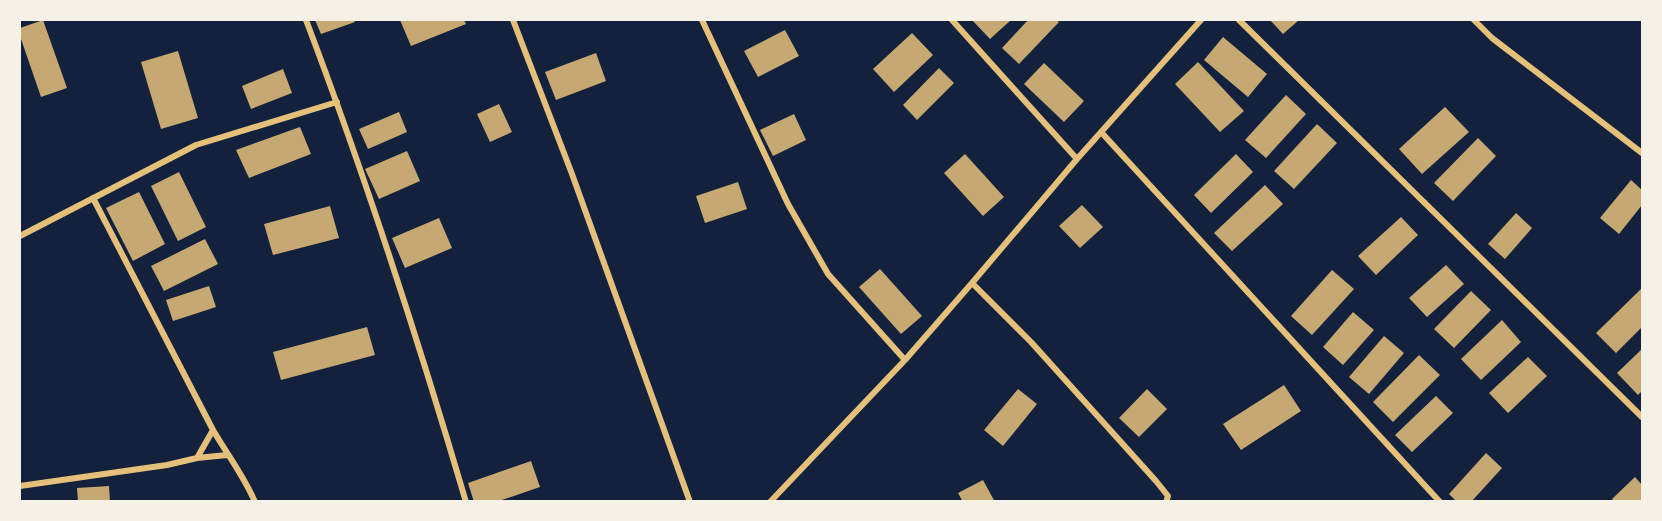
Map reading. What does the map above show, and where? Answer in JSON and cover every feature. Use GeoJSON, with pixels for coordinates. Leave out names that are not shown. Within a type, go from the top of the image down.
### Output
{"type":"FeatureCollection","features":[{"type":"Feature","properties":{"kind":"street"},"geometry":{"type":"LineString","coordinates":[[306,20],[392,262],[466,501]]}},
{"type":"Feature","properties":{"kind":"street"},"geometry":{"type":"LineString","coordinates":[[513,20],[572,174],[690,501]]}},
{"type":"Feature","properties":{"kind":"street"},"geometry":{"type":"LineString","coordinates":[[702,20],[788,204],[828,274],[904,360]]}},
{"type":"Feature","properties":{"kind":"street"},"geometry":{"type":"LineString","coordinates":[[952,20],[1077,159]]}},
{"type":"Feature","properties":{"kind":"street"},"geometry":{"type":"LineString","coordinates":[[770,501],[904,360],[1077,159],[1201,20]]}},
{"type":"Feature","properties":{"kind":"street"},"geometry":{"type":"LineString","coordinates":[[1239,20],[1642,417]]}},
{"type":"Feature","properties":{"kind":"street"},"geometry":{"type":"LineString","coordinates":[[1474,20],[1492,38],[1642,153]]}},
{"type":"Feature","properties":{"kind":"street"},"geometry":{"type":"LineString","coordinates":[[20,236],[196,145],[337,102]]}},
{"type":"Feature","properties":{"kind":"street"},"geometry":{"type":"LineString","coordinates":[[1101,132],[1440,501]]}},
{"type":"Feature","properties":{"kind":"street"},"geometry":{"type":"LineString","coordinates":[[93,198],[213,430],[227,455],[248,483],[255,501]]}},
{"type":"Feature","properties":{"kind":"street"},"geometry":{"type":"LineString","coordinates":[[972,283],[1032,342],[1156,481],[1168,496],[1166,501]]}},
{"type":"Feature","properties":{"kind":"street"},"geometry":{"type":"LineString","coordinates":[[197,458],[213,430]]}},
{"type":"Feature","properties":{"kind":"street"},"geometry":{"type":"LineString","coordinates":[[20,486],[227,455]]}},
{"type":"Feature","properties":{"kind":"building"},"geometry":{"type":"Polygon","coordinates":[[[43,20],[67,88],[41,97],[20,36],[20,28],[43,20]]]}},
{"type":"Feature","properties":{"kind":"building"},"geometry":{"type":"Polygon","coordinates":[[[315,20],[354,20],[355,22],[321,34],[315,20]]]}},
{"type":"Feature","properties":{"kind":"building"},"geometry":{"type":"Polygon","coordinates":[[[400,20],[464,20],[466,24],[411,46],[400,20]]]}},
{"type":"Feature","properties":{"kind":"building"},"geometry":{"type":"Polygon","coordinates":[[[972,20],[1011,20],[990,39],[972,20]]]}},
{"type":"Feature","properties":{"kind":"building"},"geometry":{"type":"Polygon","coordinates":[[[1028,20],[1056,20],[1059,22],[1019,64],[1002,48],[1028,20]]]}},
{"type":"Feature","properties":{"kind":"building"},"geometry":{"type":"Polygon","coordinates":[[[1270,20],[1299,20],[1283,34],[1270,20]]]}},
{"type":"Feature","properties":{"kind":"building"},"geometry":{"type":"Polygon","coordinates":[[[785,30],[799,56],[758,77],[744,51],[785,30]]]}},
{"type":"Feature","properties":{"kind":"building"},"geometry":{"type":"Polygon","coordinates":[[[912,33],[933,55],[894,92],[873,69],[912,33]]]}},
{"type":"Feature","properties":{"kind":"building"},"geometry":{"type":"Polygon","coordinates":[[[1223,37],[1267,74],[1248,97],[1204,60],[1223,37]]]}},
{"type":"Feature","properties":{"kind":"building"},"geometry":{"type":"Polygon","coordinates":[[[178,51],[198,118],[161,129],[141,62],[178,51]]]}},
{"type":"Feature","properties":{"kind":"building"},"geometry":{"type":"Polygon","coordinates":[[[596,53],[606,81],[556,100],[545,72],[596,53]]]}},
{"type":"Feature","properties":{"kind":"building"},"geometry":{"type":"Polygon","coordinates":[[[1198,62],[1244,111],[1220,132],[1175,84],[1198,62]]]}},
{"type":"Feature","properties":{"kind":"building"},"geometry":{"type":"Polygon","coordinates":[[[1044,63],[1084,101],[1064,122],[1024,84],[1044,63]]]}},
{"type":"Feature","properties":{"kind":"building"},"geometry":{"type":"Polygon","coordinates":[[[939,68],[954,83],[917,120],[903,105],[939,68]]]}},
{"type":"Feature","properties":{"kind":"building"},"geometry":{"type":"Polygon","coordinates":[[[283,69],[292,93],[251,109],[242,86],[283,69]]]}},
{"type":"Feature","properties":{"kind":"building"},"geometry":{"type":"Polygon","coordinates":[[[1286,95],[1306,114],[1266,158],[1245,140],[1286,95]]]}},
{"type":"Feature","properties":{"kind":"building"},"geometry":{"type":"Polygon","coordinates":[[[499,104],[512,132],[490,142],[477,114],[499,104]]]}},
{"type":"Feature","properties":{"kind":"building"},"geometry":{"type":"Polygon","coordinates":[[[1445,107],[1469,132],[1422,174],[1399,149],[1445,107]]]}},
{"type":"Feature","properties":{"kind":"building"},"geometry":{"type":"Polygon","coordinates":[[[399,112],[407,132],[368,149],[359,129],[399,112]]]}},
{"type":"Feature","properties":{"kind":"building"},"geometry":{"type":"Polygon","coordinates":[[[794,114],[806,140],[773,156],[760,130],[794,114]]]}},
{"type":"Feature","properties":{"kind":"building"},"geometry":{"type":"Polygon","coordinates":[[[1317,124],[1337,143],[1294,189],[1274,171],[1317,124]]]}},
{"type":"Feature","properties":{"kind":"building"},"geometry":{"type":"Polygon","coordinates":[[[300,127],[311,154],[249,178],[236,150],[300,127]]]}},
{"type":"Feature","properties":{"kind":"building"},"geometry":{"type":"Polygon","coordinates":[[[1478,138],[1496,156],[1453,201],[1434,183],[1478,138]]]}},
{"type":"Feature","properties":{"kind":"building"},"geometry":{"type":"Polygon","coordinates":[[[407,151],[420,181],[379,199],[365,169],[407,151]]]}},
{"type":"Feature","properties":{"kind":"building"},"geometry":{"type":"Polygon","coordinates":[[[965,154],[1004,197],[983,216],[944,173],[965,154]]]}},
{"type":"Feature","properties":{"kind":"building"},"geometry":{"type":"Polygon","coordinates":[[[1236,154],[1253,172],[1211,213],[1194,195],[1236,154]]]}},
{"type":"Feature","properties":{"kind":"building"},"geometry":{"type":"Polygon","coordinates":[[[179,172],[206,227],[178,241],[151,186],[179,172]]]}},
{"type":"Feature","properties":{"kind":"building"},"geometry":{"type":"Polygon","coordinates":[[[1631,180],[1642,190],[1642,205],[1619,234],[1600,218],[1631,180]]]}},
{"type":"Feature","properties":{"kind":"building"},"geometry":{"type":"Polygon","coordinates":[[[738,182],[747,209],[705,223],[696,196],[738,182]]]}},
{"type":"Feature","properties":{"kind":"building"},"geometry":{"type":"Polygon","coordinates":[[[1265,185],[1283,204],[1232,251],[1214,233],[1265,185]]]}},
{"type":"Feature","properties":{"kind":"building"},"geometry":{"type":"Polygon","coordinates":[[[139,192],[165,244],[133,261],[106,208],[139,192]]]}},
{"type":"Feature","properties":{"kind":"building"},"geometry":{"type":"Polygon","coordinates":[[[1082,205],[1103,227],[1080,248],[1059,226],[1082,205]]]}},
{"type":"Feature","properties":{"kind":"building"},"geometry":{"type":"Polygon","coordinates":[[[330,206],[339,238],[273,255],[264,224],[330,206]]]}},
{"type":"Feature","properties":{"kind":"building"},"geometry":{"type":"Polygon","coordinates":[[[1516,213],[1532,228],[1505,259],[1488,244],[1516,213]]]}},
{"type":"Feature","properties":{"kind":"building"},"geometry":{"type":"Polygon","coordinates":[[[1401,217],[1418,235],[1376,275],[1358,256],[1401,217]]]}},
{"type":"Feature","properties":{"kind":"building"},"geometry":{"type":"Polygon","coordinates":[[[439,218],[452,248],[405,268],[392,238],[439,218]]]}},
{"type":"Feature","properties":{"kind":"building"},"geometry":{"type":"Polygon","coordinates":[[[205,239],[218,264],[164,291],[151,266],[205,239]]]}},
{"type":"Feature","properties":{"kind":"building"},"geometry":{"type":"Polygon","coordinates":[[[1446,265],[1464,284],[1427,317],[1409,298],[1446,265]]]}},
{"type":"Feature","properties":{"kind":"building"},"geometry":{"type":"Polygon","coordinates":[[[880,269],[922,316],[901,334],[859,287],[880,269]]]}},
{"type":"Feature","properties":{"kind":"building"},"geometry":{"type":"Polygon","coordinates":[[[1332,270],[1354,289],[1312,335],[1291,316],[1332,270]]]}},
{"type":"Feature","properties":{"kind":"building"},"geometry":{"type":"Polygon","coordinates":[[[209,286],[216,307],[173,321],[166,300],[209,286]]]}},
{"type":"Feature","properties":{"kind":"building"},"geometry":{"type":"Polygon","coordinates":[[[1641,289],[1642,327],[1616,353],[1596,333],[1641,289]]]}},
{"type":"Feature","properties":{"kind":"building"},"geometry":{"type":"Polygon","coordinates":[[[1471,291],[1491,310],[1454,348],[1434,329],[1471,291]]]}},
{"type":"Feature","properties":{"kind":"building"},"geometry":{"type":"Polygon","coordinates":[[[1353,312],[1374,330],[1343,365],[1323,347],[1353,312]]]}},
{"type":"Feature","properties":{"kind":"building"},"geometry":{"type":"Polygon","coordinates":[[[1502,320],[1521,342],[1481,380],[1461,359],[1502,320]]]}},
{"type":"Feature","properties":{"kind":"building"},"geometry":{"type":"Polygon","coordinates":[[[367,327],[375,355],[281,380],[273,352],[367,327]]]}},
{"type":"Feature","properties":{"kind":"building"},"geometry":{"type":"Polygon","coordinates":[[[1384,336],[1404,353],[1369,394],[1349,377],[1384,336]]]}},
{"type":"Feature","properties":{"kind":"building"},"geometry":{"type":"Polygon","coordinates":[[[1642,349],[1642,391],[1638,395],[1617,373],[1642,349]]]}},
{"type":"Feature","properties":{"kind":"building"},"geometry":{"type":"Polygon","coordinates":[[[1419,355],[1440,375],[1393,422],[1373,402],[1419,355]]]}},
{"type":"Feature","properties":{"kind":"building"},"geometry":{"type":"Polygon","coordinates":[[[1528,357],[1547,376],[1508,413],[1489,393],[1528,357]]]}},
{"type":"Feature","properties":{"kind":"building"},"geometry":{"type":"Polygon","coordinates":[[[1284,385],[1301,411],[1241,450],[1223,424],[1284,385]]]}},
{"type":"Feature","properties":{"kind":"building"},"geometry":{"type":"Polygon","coordinates":[[[1018,389],[1037,404],[1003,446],[984,430],[1018,389]]]}},
{"type":"Feature","properties":{"kind":"building"},"geometry":{"type":"Polygon","coordinates":[[[1147,389],[1167,409],[1139,437],[1119,418],[1147,389]]]}},
{"type":"Feature","properties":{"kind":"building"},"geometry":{"type":"Polygon","coordinates":[[[1436,396],[1453,413],[1412,452],[1395,435],[1436,396]]]}},
{"type":"Feature","properties":{"kind":"building"},"geometry":{"type":"Polygon","coordinates":[[[1486,453],[1502,468],[1471,502],[1457,502],[1449,494],[1486,453]]]}},
{"type":"Feature","properties":{"kind":"building"},"geometry":{"type":"Polygon","coordinates":[[[531,461],[540,487],[496,502],[474,502],[468,483],[531,461]]]}},
{"type":"Feature","properties":{"kind":"building"},"geometry":{"type":"Polygon","coordinates":[[[1635,477],[1642,485],[1642,502],[1615,502],[1612,499],[1635,477]]]}},
{"type":"Feature","properties":{"kind":"building"},"geometry":{"type":"Polygon","coordinates":[[[983,480],[995,502],[963,502],[958,493],[983,480]]]}},
{"type":"Feature","properties":{"kind":"building"},"geometry":{"type":"Polygon","coordinates":[[[109,486],[110,502],[78,502],[77,488],[109,486]]]}}]}
